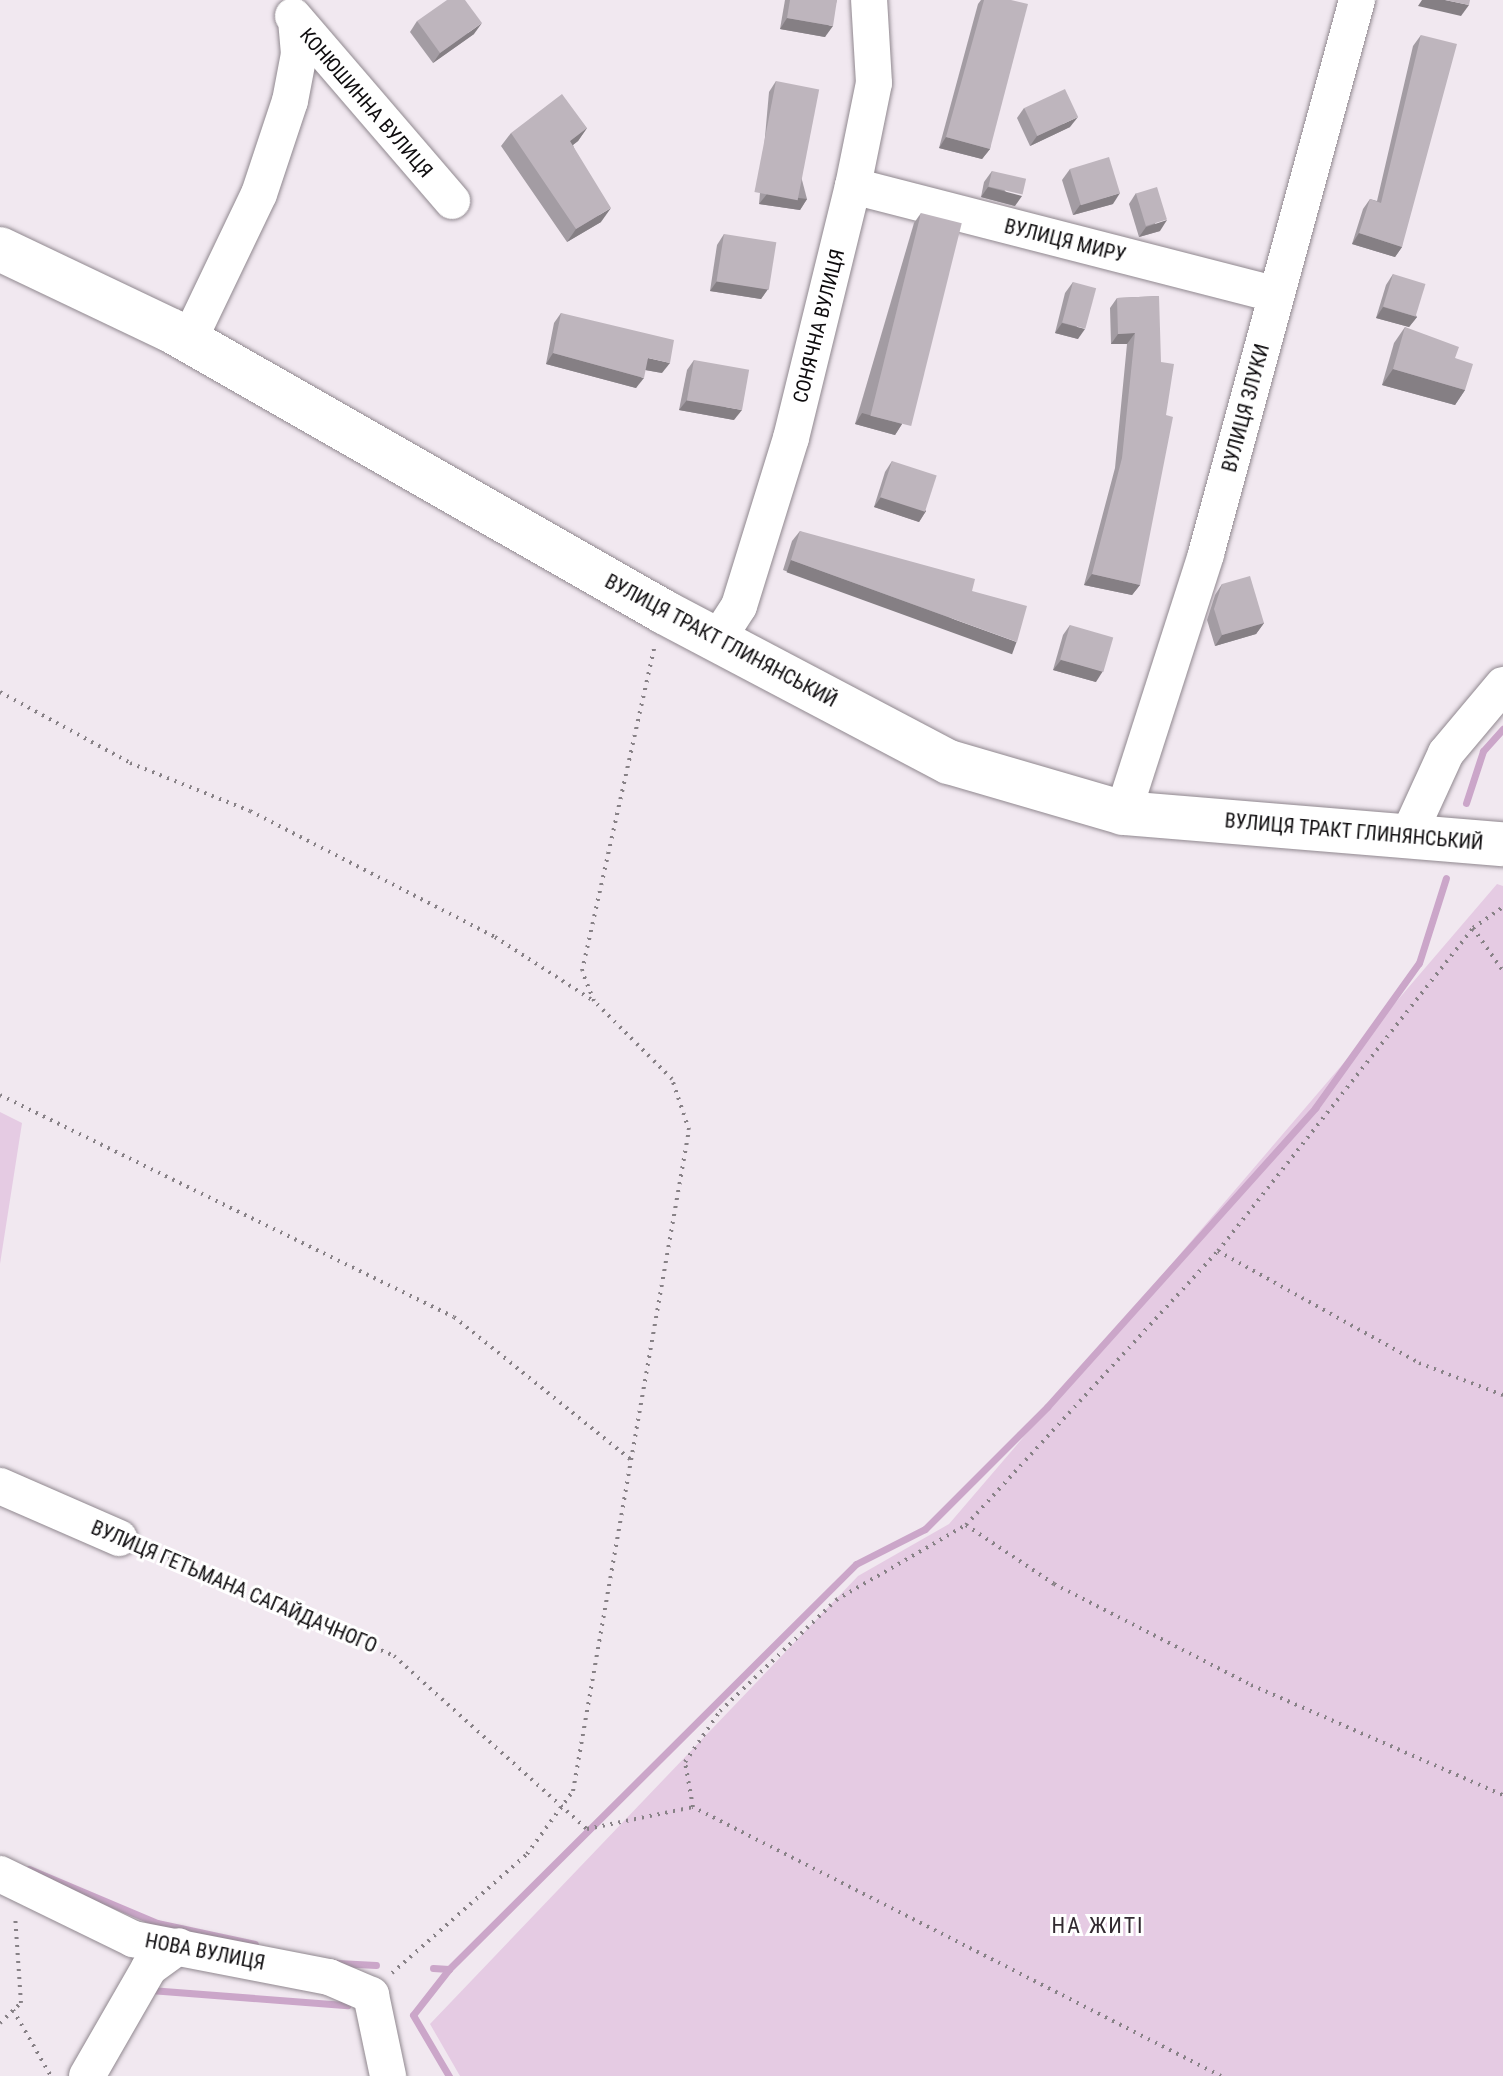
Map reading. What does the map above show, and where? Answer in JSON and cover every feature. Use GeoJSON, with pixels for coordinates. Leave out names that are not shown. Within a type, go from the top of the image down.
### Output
{"type":"FeatureCollection","features":[{"type":"Feature","properties":{"kind":"main road","name":"ВУЛИЦЯ ТРАКТ ГЛИНЯНСЬКИЙ"},"geometry":{"type":"LineString","coordinates":[[0,249],[188,342],[664,612],[949,762],[1123,813],[1503,844]]}},
{"type":"Feature","properties":{"kind":"street","name":"СОНЯЧНА ВУЛИЦЯ"},"geometry":{"type":"LineString","coordinates":[[717,640],[739,606],[791,438],[853,186],[874,83],[869,0]]}},
{"type":"Feature","properties":{"kind":"street","name":"ВУЛИЦЯ ЗЛУКИ"},"geometry":{"type":"LineString","coordinates":[[1123,813],[1206,554],[1357,0]]}},
{"type":"Feature","properties":{"kind":"street","name":"КОНЮШИННА ВУЛИЦЯ"},"geometry":{"type":"LineString","coordinates":[[291,11],[452,201]]}},
{"type":"Feature","properties":{"kind":"street"},"geometry":{"type":"LineString","coordinates":[[188,342],[259,194],[290,101],[291,11]]}},
{"type":"Feature","properties":{"kind":"street","name":"ВУЛИЦЯ МИРУ"},"geometry":{"type":"LineString","coordinates":[[853,186],[1276,295]]}},
{"type":"Feature","properties":{"kind":"street"},"geometry":{"type":"LineString","coordinates":[[1408,836],[1446,753],[1503,685]]}},
{"type":"Feature","properties":{"kind":"street","name":"ВУЛИЦЯ ГЕТЬМАНА САГАЙДАЧНОГО"},"geometry":{"type":"LineString","coordinates":[[0,1486],[119,1538]]}},
{"type":"Feature","properties":{"kind":"street","name":"НОВА ВУЛИЦЯ"},"geometry":{"type":"LineString","coordinates":[[6,1876],[133,1939],[329,1977],[371,1995]]}},
{"type":"Feature","properties":{"kind":"street"},"geometry":{"type":"LineString","coordinates":[[87,2076],[149,1968],[179,1946]]}},
{"type":"Feature","properties":{"kind":"street"},"geometry":{"type":"LineString","coordinates":[[371,1995],[388,2076]]}},
{"type":"Feature","properties":{"kind":"path"},"geometry":{"type":"LineString","coordinates":[[594,1001],[582,971],[664,612]]}},
{"type":"Feature","properties":{"kind":"path"},"geometry":{"type":"LineString","coordinates":[[0,692],[130,763],[250,811],[495,937],[594,1001],[672,1079],[689,1130],[573,1791],[527,1854],[371,1995]]}},
{"type":"Feature","properties":{"kind":"path"},"geometry":{"type":"LineString","coordinates":[[1221,2076],[693,1807],[685,1762],[720,1711],[836,1600],[966,1525],[1218,1251],[1473,928],[1503,907]]}},
{"type":"Feature","properties":{"kind":"path"},"geometry":{"type":"LineString","coordinates":[[1473,928],[1503,971]]}},
{"type":"Feature","properties":{"kind":"path"},"geometry":{"type":"LineString","coordinates":[[0,1095],[454,1317],[631,1460]]}},
{"type":"Feature","properties":{"kind":"path"},"geometry":{"type":"LineString","coordinates":[[1218,1251],[1419,1363],[1503,1395]]}},
{"type":"Feature","properties":{"kind":"path"},"geometry":{"type":"LineString","coordinates":[[966,1525],[1054,1584],[1251,1685],[1503,1795]]}},
{"type":"Feature","properties":{"kind":"path","name":"ВУЛИЦЯ ГЕТЬМАНА САГАЙДАЧНОГО"},"geometry":{"type":"LineString","coordinates":[[119,1538],[394,1656],[559,1809],[587,1829],[693,1807]]}},
{"type":"Feature","properties":{"kind":"path"},"geometry":{"type":"LineString","coordinates":[[0,2023],[21,2003],[6,1876]]}},
{"type":"Feature","properties":{"kind":"path"},"geometry":{"type":"LineString","coordinates":[[13,2010],[51,2076]]}},
{"type":"Feature","properties":{"kind":"shaded area"},"geometry":{"type":"Polygon","coordinates":[[[1497,884],[1503,886],[1503,2076],[460,2076],[430,2024],[858,1576],[949,1524],[1497,884]]]}},
{"type":"Feature","properties":{"kind":"shaded area"},"geometry":{"type":"Polygon","coordinates":[[[0,1112],[22,1123],[0,1264],[0,1112]]]}},
{"type":"Feature","properties":{"kind":"building"},"geometry":{"type":"Polygon","coordinates":[[[447,0],[465,0],[482,23],[440,53],[417,21],[447,0]]]}},
{"type":"Feature","properties":{"kind":"building"},"geometry":{"type":"Polygon","coordinates":[[[790,0],[837,0],[833,26],[787,18],[790,0]]]}},
{"type":"Feature","properties":{"kind":"building"},"geometry":{"type":"Polygon","coordinates":[[[984,0],[1011,0],[1028,4],[990,149],[946,137],[984,0]]]}},
{"type":"Feature","properties":{"kind":"building"},"geometry":{"type":"Polygon","coordinates":[[[1445,0],[1470,0],[1469,5],[1445,0]]]}},
{"type":"Feature","properties":{"kind":"building"},"geometry":{"type":"Polygon","coordinates":[[[1421,35],[1457,44],[1402,247],[1359,233],[1370,199],[1381,203],[1421,35]]]}},
{"type":"Feature","properties":{"kind":"building"},"geometry":{"type":"Polygon","coordinates":[[[776,81],[819,89],[798,200],[754,192],[776,81]]]}},
{"type":"Feature","properties":{"kind":"building"},"geometry":{"type":"Polygon","coordinates":[[[1065,89],[1078,117],[1037,136],[1024,108],[1065,89]]]}},
{"type":"Feature","properties":{"kind":"building"},"geometry":{"type":"Polygon","coordinates":[[[562,94],[587,128],[570,141],[611,208],[576,229],[511,133],[562,94]]]}},
{"type":"Feature","properties":{"kind":"building"},"geometry":{"type":"Polygon","coordinates":[[[1109,157],[1120,193],[1081,205],[1070,169],[1109,157]]]}},
{"type":"Feature","properties":{"kind":"building"},"geometry":{"type":"Polygon","coordinates":[[[992,171],[1026,179],[1023,194],[988,187],[992,171]]]}},
{"type":"Feature","properties":{"kind":"building"},"geometry":{"type":"Polygon","coordinates":[[[1157,187],[1167,220],[1146,226],[1136,193],[1157,187]]]}},
{"type":"Feature","properties":{"kind":"building"},"geometry":{"type":"Polygon","coordinates":[[[921,213],[962,223],[911,426],[870,416],[921,213]]]}},
{"type":"Feature","properties":{"kind":"building"},"geometry":{"type":"Polygon","coordinates":[[[724,234],[776,242],[769,290],[716,281],[724,234]]]}},
{"type":"Feature","properties":{"kind":"building"},"geometry":{"type":"Polygon","coordinates":[[[1393,274],[1426,284],[1416,316],[1383,307],[1393,274]]]}},
{"type":"Feature","properties":{"kind":"building"},"geometry":{"type":"Polygon","coordinates":[[[1073,282],[1096,288],[1085,329],[1062,323],[1073,282]]]}},
{"type":"Feature","properties":{"kind":"building"},"geometry":{"type":"Polygon","coordinates":[[[1159,296],[1161,362],[1174,364],[1166,415],[1173,417],[1140,585],[1092,574],[1122,458],[1135,333],[1118,334],[1117,298],[1159,296]]]}},
{"type":"Feature","properties":{"kind":"building"},"geometry":{"type":"Polygon","coordinates":[[[561,313],[674,340],[670,363],[648,358],[644,378],[553,353],[561,313]]]}},
{"type":"Feature","properties":{"kind":"building"},"geometry":{"type":"Polygon","coordinates":[[[1405,327],[1459,347],[1455,358],[1473,364],[1465,390],[1393,369],[1405,327]]]}},
{"type":"Feature","properties":{"kind":"building"},"geometry":{"type":"Polygon","coordinates":[[[694,360],[749,370],[742,410],[687,400],[694,360]]]}},
{"type":"Feature","properties":{"kind":"building"},"geometry":{"type":"Polygon","coordinates":[[[892,461],[937,476],[925,512],[880,497],[892,461]]]}},
{"type":"Feature","properties":{"kind":"building"},"geometry":{"type":"Polygon","coordinates":[[[800,531],[975,579],[972,591],[1027,606],[1017,642],[791,560],[800,531]]]}},
{"type":"Feature","properties":{"kind":"building"},"geometry":{"type":"Polygon","coordinates":[[[1250,576],[1264,623],[1222,635],[1214,609],[1222,584],[1250,576]]]}},
{"type":"Feature","properties":{"kind":"building"},"geometry":{"type":"Polygon","coordinates":[[[1070,625],[1113,637],[1103,672],[1060,660],[1070,625]]]}},
{"type":"Feature","properties":{"kind":"waterway"},"geometry":{"type":"LineString","coordinates":[[1466,803],[1483,751],[1503,729]]}},
{"type":"Feature","properties":{"kind":"waterway"},"geometry":{"type":"LineString","coordinates":[[433,1968],[449,1969],[856,1564],[925,1529],[1047,1407],[1315,1108],[1419,963],[1446,878]]}},
{"type":"Feature","properties":{"kind":"waterway"},"geometry":{"type":"LineString","coordinates":[[29,1869],[157,1923],[255,1944]]}},
{"type":"Feature","properties":{"kind":"waterway"},"geometry":{"type":"LineString","coordinates":[[337,1963],[376,1965]]}},
{"type":"Feature","properties":{"kind":"waterway"},"geometry":{"type":"LineString","coordinates":[[449,1969],[413,2015],[449,2076]]}},
{"type":"Feature","properties":{"kind":"waterway"},"geometry":{"type":"LineString","coordinates":[[150,1990],[347,2005]]}},
{"type":"Feature","properties":{"kind":"district","name":"НА ЖИТІ"},"geometry":{"type":"Point","coordinates":[1098,1926]}}]}
